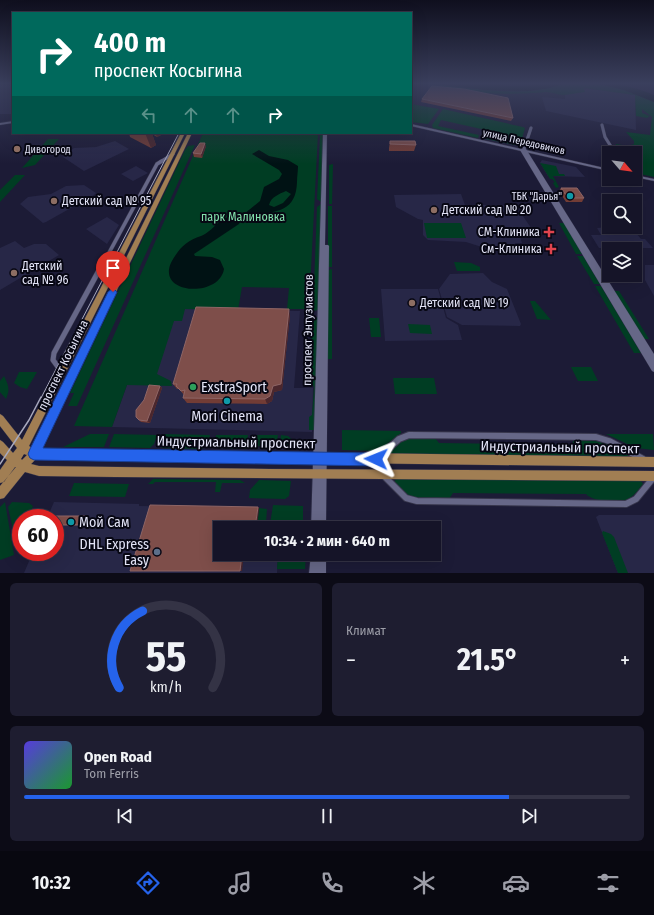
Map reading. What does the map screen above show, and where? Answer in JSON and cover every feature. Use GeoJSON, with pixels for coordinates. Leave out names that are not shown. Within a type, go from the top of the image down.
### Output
{"type":"FeatureCollection","features":[{"type":"Feature","properties":{"kind":"main road","name":"улица Передовиков"},"geometry":{"type":"LineString","coordinates":[[412,125],[602,167]]}},
{"type":"Feature","properties":{"kind":"main road","name":"проспект Косыгина"},"geometry":{"type":"LineString","coordinates":[[0,478],[23,448],[61,371],[183,134]]}},
{"type":"Feature","properties":{"kind":"main road","name":"проспект Косыгина"},"geometry":{"type":"LineString","coordinates":[[0,494],[34,454],[190,134]]}},
{"type":"Feature","properties":{"kind":"main road"},"geometry":{"type":"LineString","coordinates":[[642,176],[654,179]]}},
{"type":"Feature","properties":{"kind":"main road","name":"Индустриальный проспект"},"geometry":{"type":"LineString","coordinates":[[0,419],[23,448],[34,454],[651,462]]}},
{"type":"Feature","properties":{"kind":"main road"},"geometry":{"type":"LineString","coordinates":[[0,445],[14,461],[31,470],[39,471],[319,475],[380,473],[654,476]]}},
{"type":"Feature","properties":{"kind":"street"},"geometry":{"type":"LineString","coordinates":[[0,124],[12,123]]}},
{"type":"Feature","properties":{"kind":"street"},"geometry":{"type":"LineString","coordinates":[[602,125],[605,137],[611,146]]}},
{"type":"Feature","properties":{"kind":"street"},"geometry":{"type":"LineString","coordinates":[[530,128],[524,150],[654,369]]}},
{"type":"Feature","properties":{"kind":"street","name":"проспект Энтузиастов"},"geometry":{"type":"LineString","coordinates":[[316,521],[320,457],[326,134]]}},
{"type":"Feature","properties":{"kind":"street"},"geometry":{"type":"LineString","coordinates":[[61,371],[53,360],[54,353],[157,164],[173,154]]}},
{"type":"Feature","properties":{"kind":"street"},"geometry":{"type":"LineString","coordinates":[[567,222],[654,360]]}},
{"type":"Feature","properties":{"kind":"street"},"geometry":{"type":"LineString","coordinates":[[376,459],[399,439],[409,435],[596,437],[609,441],[651,462]]}},
{"type":"Feature","properties":{"kind":"street"},"geometry":{"type":"LineString","coordinates":[[380,473],[406,498],[417,501],[626,504],[636,499],[654,476]]}},
{"type":"Feature","properties":{"kind":"street","name":"проспект Энтузиастов"},"geometry":{"type":"LineString","coordinates":[[319,475],[322,521]]}},
{"type":"Feature","properties":{"kind":"street"},"geometry":{"type":"LineString","coordinates":[[314,573],[315,561]]}},
{"type":"Feature","properties":{"kind":"street"},"geometry":{"type":"LineString","coordinates":[[321,573],[322,561]]}},
{"type":"Feature","properties":{"kind":"shaded area"},"geometry":{"type":"Polygon","coordinates":[[[0,111],[12,111],[12,114],[0,114],[0,111]]]}},
{"type":"Feature","properties":{"kind":"shaded area"},"geometry":{"type":"Polygon","coordinates":[[[546,111],[635,111],[636,130],[546,111]]]}},
{"type":"Feature","properties":{"kind":"shaded area","name":"Детский сад № 95"},"geometry":{"type":"Polygon","coordinates":[[[115,141],[129,149],[84,171],[63,157],[74,148],[96,147],[115,141]]]}},
{"type":"Feature","properties":{"kind":"shaded area"},"geometry":{"type":"Polygon","coordinates":[[[259,150],[269,156],[288,160],[298,166],[296,192],[293,200],[288,206],[275,212],[248,217],[244,214],[260,201],[264,187],[279,179],[282,174],[279,170],[252,154],[259,150]],[[286,191],[281,193],[273,198],[269,205],[274,207],[283,203],[291,194],[286,191]]]}},
{"type":"Feature","properties":{"kind":"shaded area"},"geometry":{"type":"Polygon","coordinates":[[[542,160],[576,167],[585,177],[548,176],[540,163],[542,160]]]}},
{"type":"Feature","properties":{"kind":"shaded area"},"geometry":{"type":"Polygon","coordinates":[[[136,166],[148,173],[133,181],[121,174],[136,166]]]}},
{"type":"Feature","properties":{"kind":"shaded area","name":"Детский сад № 95"},"geometry":{"type":"Polygon","coordinates":[[[84,185],[96,193],[43,223],[20,204],[28,197],[51,194],[66,186],[84,185]]]}},
{"type":"Feature","properties":{"kind":"shaded area"},"geometry":{"type":"Polygon","coordinates":[[[461,194],[465,205],[503,205],[520,212],[534,232],[520,237],[522,243],[515,243],[519,253],[488,249],[466,242],[428,240],[423,235],[423,220],[418,219],[396,207],[394,195],[461,194]]]}},
{"type":"Feature","properties":{"kind":"shaded area"},"geometry":{"type":"Polygon","coordinates":[[[235,216],[241,219],[239,224],[194,254],[195,256],[212,257],[220,260],[224,269],[219,279],[210,285],[199,289],[177,285],[171,278],[169,269],[180,249],[189,241],[206,234],[225,218],[235,216]]]}},
{"type":"Feature","properties":{"kind":"shaded area"},"geometry":{"type":"Polygon","coordinates":[[[107,217],[119,225],[107,244],[86,229],[107,217]]]}},
{"type":"Feature","properties":{"kind":"shaded area"},"geometry":{"type":"Polygon","coordinates":[[[597,228],[602,228],[602,234],[637,234],[641,239],[645,239],[653,248],[642,248],[642,242],[602,242],[602,248],[599,248],[591,235],[601,235],[597,228]]]}},
{"type":"Feature","properties":{"kind":"shaded area","name":"Детский сад № 96"},"geometry":{"type":"Polygon","coordinates":[[[15,241],[24,248],[34,244],[46,244],[59,255],[0,290],[0,248],[15,241]]]}},
{"type":"Feature","properties":{"kind":"shaded area"},"geometry":{"type":"Polygon","coordinates":[[[645,265],[654,265],[654,296],[645,280],[645,265]]]}},
{"type":"Feature","properties":{"kind":"shaded area"},"geometry":{"type":"Polygon","coordinates":[[[483,273],[492,282],[507,289],[521,324],[520,326],[462,325],[447,317],[439,289],[450,274],[483,273]]]}},
{"type":"Feature","properties":{"kind":"shaded area","name":"Детский сад № 19"},"geometry":{"type":"Polygon","coordinates":[[[381,289],[438,289],[446,318],[458,325],[462,340],[385,341],[381,289]]]}},
{"type":"Feature","properties":{"kind":"shaded area"},"geometry":{"type":"Polygon","coordinates":[[[185,309],[300,311],[294,388],[313,388],[312,432],[112,427],[127,385],[174,321],[185,309]]]}},
{"type":"Feature","properties":{"kind":"shaded area"},"geometry":{"type":"Polygon","coordinates":[[[54,502],[139,504],[139,506],[259,508],[234,521],[213,521],[213,561],[278,561],[277,573],[24,573],[29,561],[64,561],[64,509],[51,509],[54,502]]]}},
{"type":"Feature","properties":{"kind":"shaded area"},"geometry":{"type":"Polygon","coordinates":[[[599,515],[654,515],[654,573],[618,573],[596,517],[599,515]]]}},
{"type":"Feature","properties":{"kind":"green space"},"geometry":{"type":"Polygon","coordinates":[[[412,111],[438,111],[428,124],[412,122],[412,111]]]}},
{"type":"Feature","properties":{"kind":"green space"},"geometry":{"type":"Polygon","coordinates":[[[442,111],[451,111],[525,128],[520,146],[481,138],[482,136],[506,141],[508,135],[441,120],[438,126],[479,135],[478,138],[433,128],[432,125],[442,111]]]}},
{"type":"Feature","properties":{"kind":"green space"},"geometry":{"type":"Polygon","coordinates":[[[636,111],[642,111],[642,113],[650,116],[647,118],[636,116],[636,111]]]}},
{"type":"Feature","properties":{"kind":"green space"},"geometry":{"type":"Polygon","coordinates":[[[644,111],[654,111],[654,177],[642,174],[642,146],[628,146],[634,144],[634,141],[626,132],[650,135],[652,117],[644,111]]]}},
{"type":"Feature","properties":{"kind":"green space","name":"парк Малиновка"},"geometry":{"type":"Polygon","coordinates":[[[203,134],[318,134],[309,309],[287,309],[289,288],[242,287],[238,310],[185,309],[182,321],[174,321],[157,374],[171,381],[172,386],[127,385],[112,427],[74,426],[203,134]]]}},
{"type":"Feature","properties":{"kind":"green space"},"geometry":{"type":"Polygon","coordinates":[[[323,134],[321,202],[317,199],[320,136],[323,134]]]}},
{"type":"Feature","properties":{"kind":"green space"},"geometry":{"type":"Polygon","coordinates":[[[48,139],[59,139],[35,165],[22,168],[48,139]]]}},
{"type":"Feature","properties":{"kind":"green space"},"geometry":{"type":"Polygon","coordinates":[[[616,144],[628,146],[616,146],[616,144]]]}},
{"type":"Feature","properties":{"kind":"green space"},"geometry":{"type":"Polygon","coordinates":[[[195,145],[77,406],[68,406],[74,393],[70,393],[185,150],[188,146],[195,145]]]}},
{"type":"Feature","properties":{"kind":"green space"},"geometry":{"type":"Polygon","coordinates":[[[540,163],[556,166],[559,174],[564,174],[565,176],[553,176],[559,187],[556,188],[553,183],[555,182],[550,179],[540,163]]]}},
{"type":"Feature","properties":{"kind":"green space"},"geometry":{"type":"Polygon","coordinates":[[[333,164],[332,204],[329,204],[329,165],[333,164]]]}},
{"type":"Feature","properties":{"kind":"green space"},"geometry":{"type":"Polygon","coordinates":[[[15,175],[25,175],[0,202],[0,190],[15,175]]]}},
{"type":"Feature","properties":{"kind":"green space"},"geometry":{"type":"Polygon","coordinates":[[[321,204],[318,310],[313,311],[317,207],[321,204]]]}},
{"type":"Feature","properties":{"kind":"green space"},"geometry":{"type":"Polygon","coordinates":[[[328,206],[332,206],[332,267],[328,267],[328,206]]]}},
{"type":"Feature","properties":{"kind":"green space"},"geometry":{"type":"Polygon","coordinates":[[[424,223],[461,223],[466,238],[427,238],[424,223]]]}},
{"type":"Feature","properties":{"kind":"green space"},"geometry":{"type":"Polygon","coordinates":[[[559,223],[564,223],[582,254],[576,254],[559,223]]]}},
{"type":"Feature","properties":{"kind":"green space"},"geometry":{"type":"Polygon","coordinates":[[[577,256],[583,256],[600,284],[594,284],[577,256]]]}},
{"type":"Feature","properties":{"kind":"green space"},"geometry":{"type":"Polygon","coordinates":[[[454,262],[471,263],[480,267],[480,271],[457,271],[454,262]]]}},
{"type":"Feature","properties":{"kind":"green space"},"geometry":{"type":"Polygon","coordinates":[[[332,269],[332,359],[327,359],[328,270],[332,269]]]}},
{"type":"Feature","properties":{"kind":"green space"},"geometry":{"type":"Polygon","coordinates":[[[595,286],[601,286],[641,353],[634,353],[595,286]]]}},
{"type":"Feature","properties":{"kind":"green space"},"geometry":{"type":"Polygon","coordinates":[[[614,291],[619,291],[649,339],[643,339],[614,291]]]}},
{"type":"Feature","properties":{"kind":"green space"},"geometry":{"type":"Polygon","coordinates":[[[530,301],[535,301],[551,320],[537,319],[530,301]]]}},
{"type":"Feature","properties":{"kind":"green space"},"geometry":{"type":"Polygon","coordinates":[[[312,315],[318,318],[314,430],[309,430],[309,417],[312,415],[314,387],[310,381],[312,315]]]}},
{"type":"Feature","properties":{"kind":"green space"},"geometry":{"type":"Polygon","coordinates":[[[369,318],[379,318],[381,337],[371,337],[369,318]]]}},
{"type":"Feature","properties":{"kind":"green space"},"geometry":{"type":"Polygon","coordinates":[[[408,324],[430,325],[432,334],[410,333],[408,324]]]}},
{"type":"Feature","properties":{"kind":"green space"},"geometry":{"type":"Polygon","coordinates":[[[571,367],[591,367],[598,381],[578,381],[571,367]]]}},
{"type":"Feature","properties":{"kind":"green space"},"geometry":{"type":"Polygon","coordinates":[[[19,372],[37,372],[27,389],[14,383],[19,372]]]}},
{"type":"Feature","properties":{"kind":"green space"},"geometry":{"type":"Polygon","coordinates":[[[4,376],[8,388],[6,399],[0,392],[0,381],[4,376]]]}},
{"type":"Feature","properties":{"kind":"green space"},"geometry":{"type":"Polygon","coordinates":[[[393,378],[434,378],[437,394],[395,394],[393,378]]]}},
{"type":"Feature","properties":{"kind":"green space"},"geometry":{"type":"Polygon","coordinates":[[[342,430],[401,431],[401,433],[378,451],[342,450],[342,430]]]}},
{"type":"Feature","properties":{"kind":"green space"},"geometry":{"type":"Polygon","coordinates":[[[90,434],[109,434],[104,447],[63,447],[90,434]]]}},
{"type":"Feature","properties":{"kind":"green space"},"geometry":{"type":"Polygon","coordinates":[[[114,434],[157,435],[154,444],[150,448],[109,447],[114,434]]]}},
{"type":"Feature","properties":{"kind":"green space"},"geometry":{"type":"Polygon","coordinates":[[[162,434],[210,435],[208,444],[202,449],[162,448],[159,444],[162,434]]]}},
{"type":"Feature","properties":{"kind":"green space"},"geometry":{"type":"Polygon","coordinates":[[[606,434],[653,434],[654,450],[636,448],[606,434]]]}},
{"type":"Feature","properties":{"kind":"green space"},"geometry":{"type":"Polygon","coordinates":[[[216,435],[248,435],[246,449],[217,448],[214,445],[216,435]]]}},
{"type":"Feature","properties":{"kind":"green space"},"geometry":{"type":"Polygon","coordinates":[[[254,435],[278,435],[277,442],[275,442],[274,447],[252,446],[254,435]]]}},
{"type":"Feature","properties":{"kind":"green space"},"geometry":{"type":"Polygon","coordinates":[[[281,435],[288,436],[294,441],[293,447],[279,447],[281,435]]]}},
{"type":"Feature","properties":{"kind":"green space"},"geometry":{"type":"Polygon","coordinates":[[[412,438],[435,438],[439,443],[573,445],[573,441],[575,440],[590,441],[611,445],[629,456],[390,454],[390,451],[403,440],[412,438]]]}},
{"type":"Feature","properties":{"kind":"green space"},"geometry":{"type":"Polygon","coordinates":[[[153,479],[240,480],[245,483],[222,483],[220,492],[215,492],[216,482],[155,482],[153,484],[148,484],[153,479]]]}},
{"type":"Feature","properties":{"kind":"green space"},"geometry":{"type":"Polygon","coordinates":[[[396,479],[641,481],[643,484],[630,498],[624,501],[599,500],[586,494],[453,493],[449,499],[417,498],[408,496],[394,482],[396,479]]]}},
{"type":"Feature","properties":{"kind":"green space"},"geometry":{"type":"Polygon","coordinates":[[[259,480],[291,481],[289,496],[285,499],[249,498],[250,490],[259,480]]]}},
{"type":"Feature","properties":{"kind":"green space"},"geometry":{"type":"Polygon","coordinates":[[[74,483],[129,484],[125,497],[69,496],[74,483]]]}},
{"type":"Feature","properties":{"kind":"green space"},"geometry":{"type":"Polygon","coordinates":[[[5,502],[12,543],[12,556],[0,560],[0,507],[5,502]]]}},
{"type":"Feature","properties":{"kind":"green space"},"geometry":{"type":"Polygon","coordinates":[[[12,502],[29,503],[33,506],[32,509],[12,509],[12,525],[8,507],[12,502]]]}},
{"type":"Feature","properties":{"kind":"green space"},"geometry":{"type":"Polygon","coordinates":[[[273,505],[303,506],[303,521],[270,521],[273,505]]]}},
{"type":"Feature","properties":{"kind":"green space"},"geometry":{"type":"Polygon","coordinates":[[[259,508],[267,509],[266,521],[258,521],[259,508]]]}},
{"type":"Feature","properties":{"kind":"green space"},"geometry":{"type":"Polygon","coordinates":[[[603,531],[614,537],[628,573],[618,573],[602,533],[603,531]]]}},
{"type":"Feature","properties":{"kind":"green space"},"geometry":{"type":"Polygon","coordinates":[[[278,561],[306,561],[305,569],[277,569],[278,561]]]}},
{"type":"Feature","properties":{"kind":"building"},"geometry":{"type":"Polygon","coordinates":[[[478,111],[511,111],[513,118],[478,111]]]}},
{"type":"Feature","properties":{"kind":"building"},"geometry":{"type":"Polygon","coordinates":[[[390,141],[415,141],[416,145],[390,144],[390,141]]]}},
{"type":"Feature","properties":{"kind":"building"},"geometry":{"type":"Polygon","coordinates":[[[200,143],[205,143],[201,154],[193,153],[200,143]]]}},
{"type":"Feature","properties":{"kind":"building"},"geometry":{"type":"Polygon","coordinates":[[[561,188],[577,188],[584,198],[568,198],[561,188]]]}},
{"type":"Feature","properties":{"kind":"building"},"geometry":{"type":"Polygon","coordinates":[[[196,307],[289,309],[281,384],[273,386],[270,396],[265,399],[183,398],[185,390],[181,391],[176,386],[177,384],[173,384],[196,307]]]}},
{"type":"Feature","properties":{"kind":"building"},"geometry":{"type":"Polygon","coordinates":[[[149,385],[160,386],[147,421],[139,420],[136,417],[136,410],[144,400],[149,385]]]}},
{"type":"Feature","properties":{"kind":"building"},"geometry":{"type":"Polygon","coordinates":[[[150,505],[258,507],[256,521],[213,521],[213,561],[241,561],[240,571],[130,571],[150,505]]]}},
{"type":"Feature","properties":{"kind":"building","name":"Мой Сам"},"geometry":{"type":"Polygon","coordinates":[[[64,516],[87,516],[84,525],[64,525],[64,516]]]}},
{"type":"Feature","properties":{"kind":"tram line"},"geometry":{"type":"LineString","coordinates":[[41,398],[178,134]]}},
{"type":"Feature","properties":{"kind":"tram line"},"geometry":{"type":"LineString","coordinates":[[0,464],[29,420],[41,397]]}},
{"type":"Feature","properties":{"kind":"place","name":"Дивогород"},"geometry":{"type":"Point","coordinates":[17,149]}},
{"type":"Feature","properties":{"kind":"place","name":"ТБК \"Дарья\""},"geometry":{"type":"Point","coordinates":[570,196]}},
{"type":"Feature","properties":{"kind":"place","name":"Детский сад № 95"},"geometry":{"type":"Point","coordinates":[54,201]}},
{"type":"Feature","properties":{"kind":"place","name":"Детский сад № 20"},"geometry":{"type":"Point","coordinates":[434,210]}},
{"type":"Feature","properties":{"kind":"place","name":"СМ-Клиника"},"geometry":{"type":"Point","coordinates":[549,232]}},
{"type":"Feature","properties":{"kind":"place","name":"См-Клиника"},"geometry":{"type":"Point","coordinates":[551,249]}},
{"type":"Feature","properties":{"kind":"place","name":"Детский сад № 96"},"geometry":{"type":"Point","coordinates":[14,273]}},
{"type":"Feature","properties":{"kind":"place","name":"Детский сад № 19"},"geometry":{"type":"Point","coordinates":[412,303]}},
{"type":"Feature","properties":{"kind":"place","name":"ExstraSport"},"geometry":{"type":"Point","coordinates":[193,387]}},
{"type":"Feature","properties":{"kind":"place","name":"Mori Cinema"},"geometry":{"type":"Point","coordinates":[227,401]}},
{"type":"Feature","properties":{"kind":"place","name":"Мой Сам"},"geometry":{"type":"Point","coordinates":[71,522]}},
{"type":"Feature","properties":{"kind":"place","name":"DHL Express Easy"},"geometry":{"type":"Point","coordinates":[157,552]}},
{"type":"Feature","properties":{"kind":"route"},"geometry":{"type":"LineString","coordinates":[[113,292],[34,454],[376,459]]}}]}
